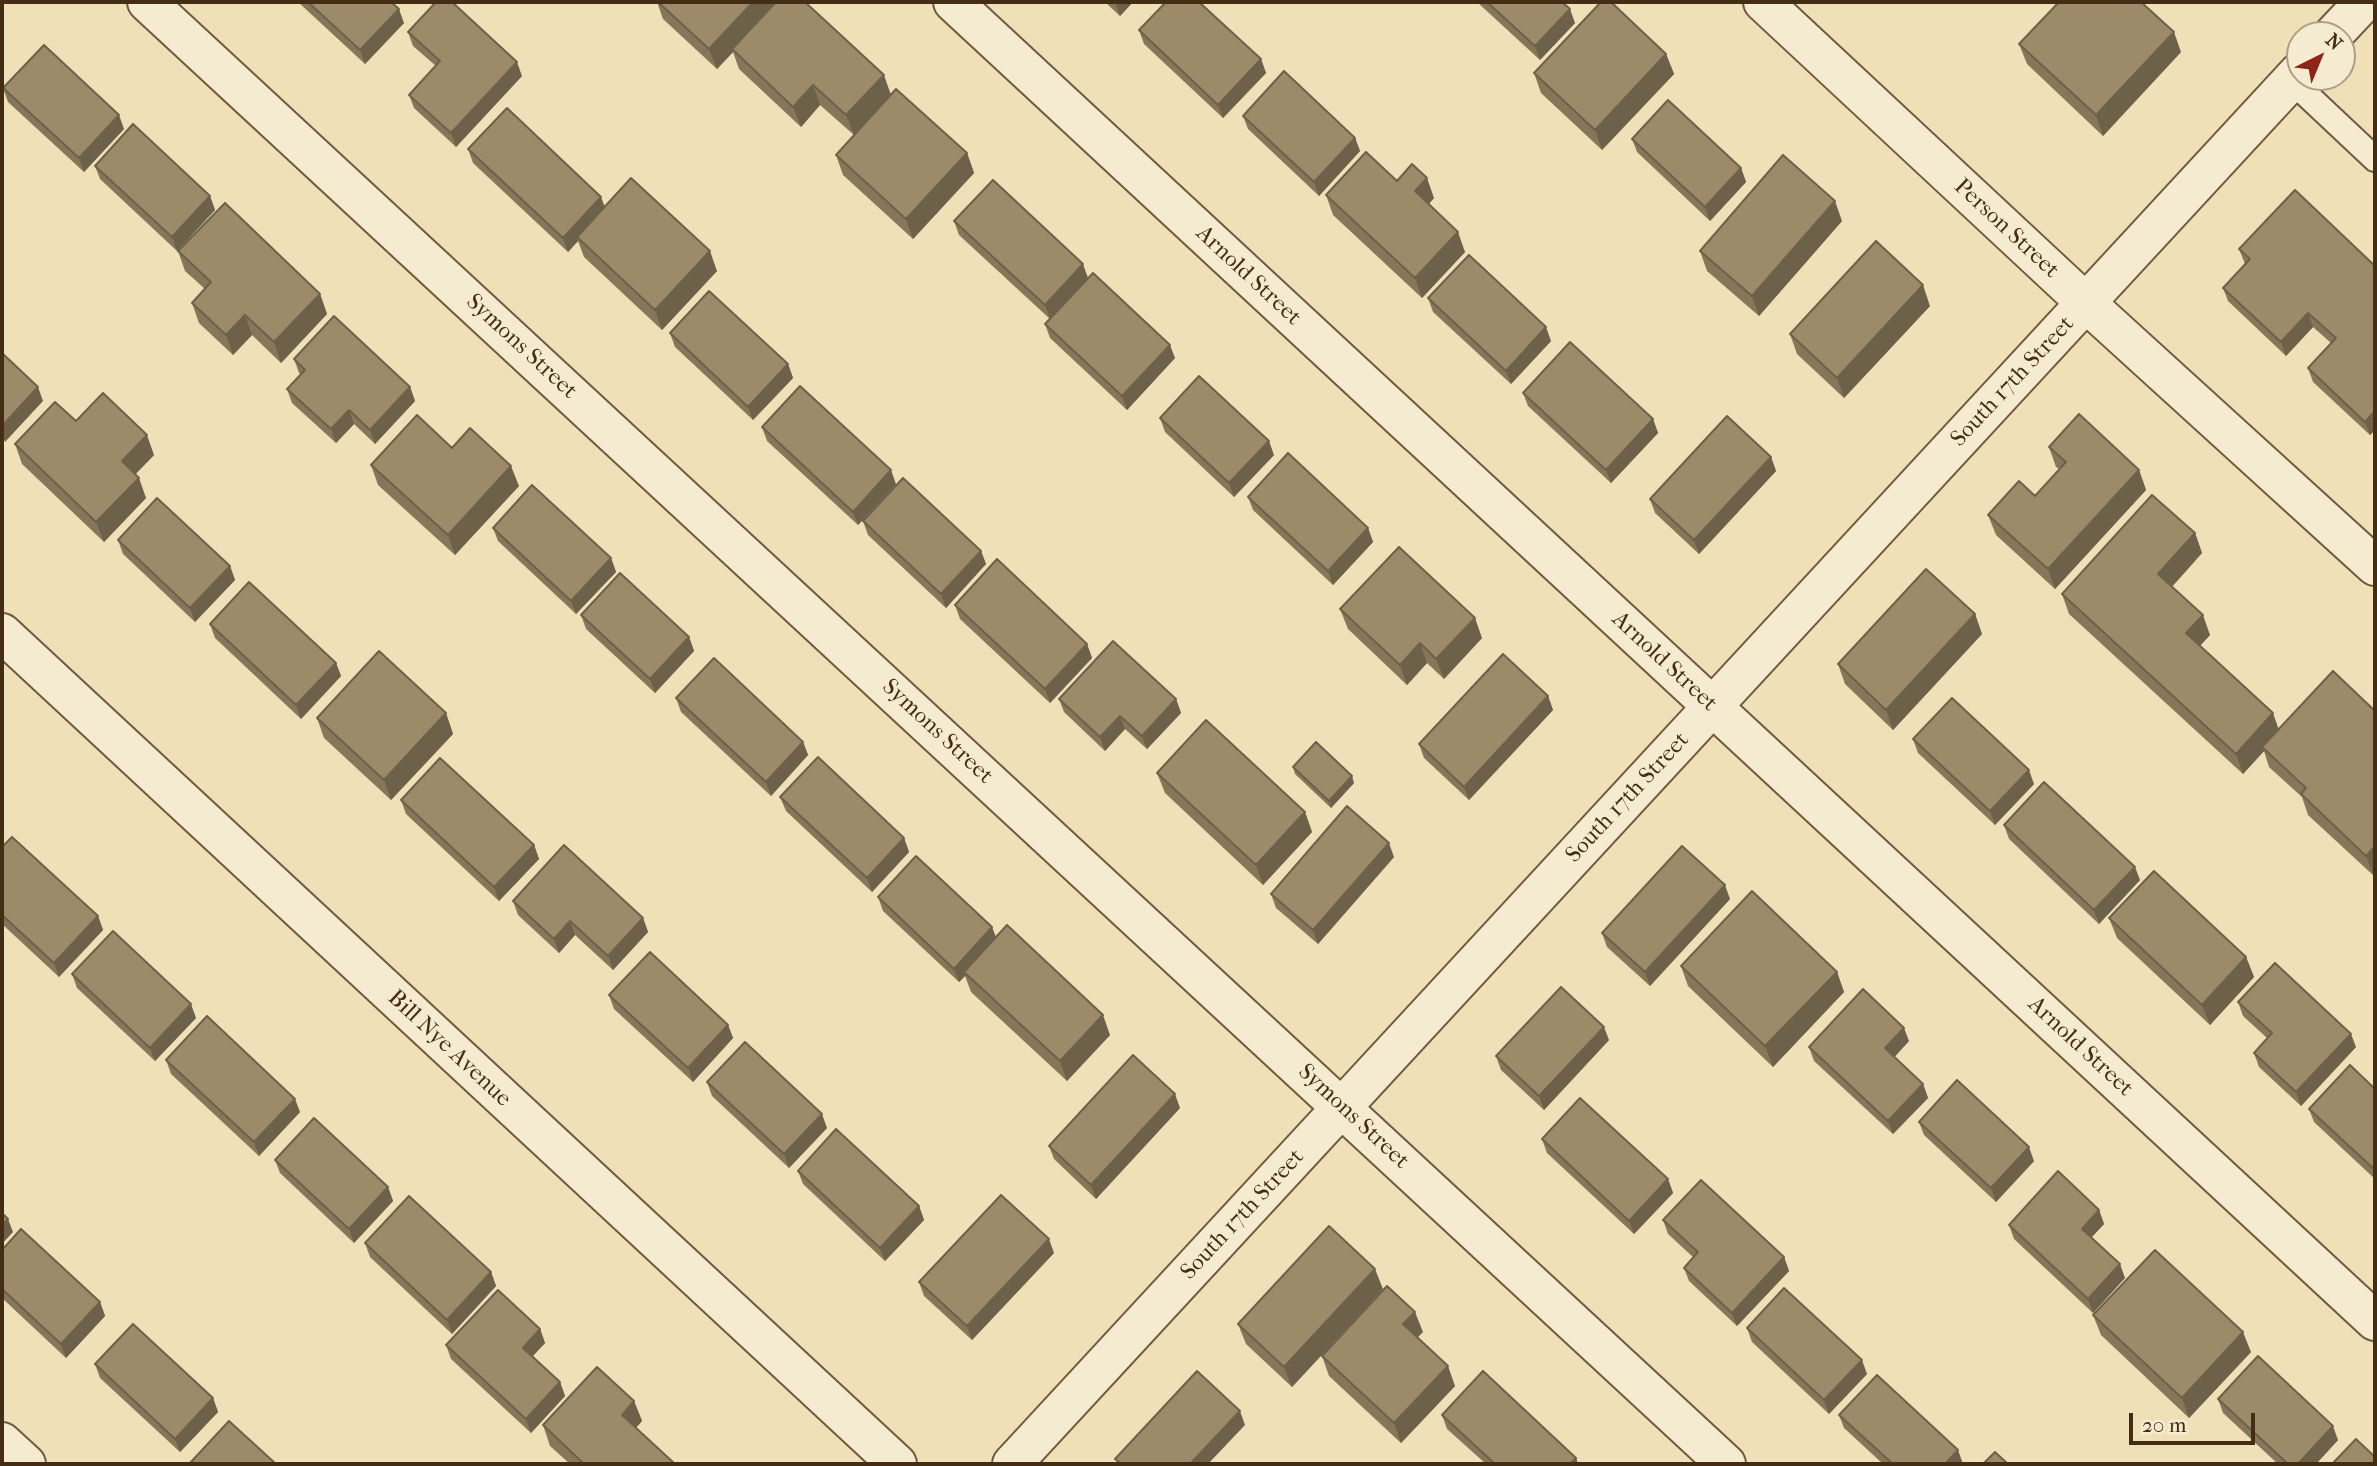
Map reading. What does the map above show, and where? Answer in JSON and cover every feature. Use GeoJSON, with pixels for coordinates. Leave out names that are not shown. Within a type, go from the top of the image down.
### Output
{"type":"FeatureCollection","features":[{"type":"Feature","properties":{"kind":"street","name":"Symons Street"},"geometry":{"type":"LineString","coordinates":[[147,2],[1726,1464]]}},
{"type":"Feature","properties":{"kind":"street","name":"Arnold Street"},"geometry":{"type":"LineString","coordinates":[[953,2],[2375,1321]]}},
{"type":"Feature","properties":{"kind":"street","name":"Person Street"},"geometry":{"type":"LineString","coordinates":[[1763,2],[2086,303],[2375,566]]}},
{"type":"Feature","properties":{"kind":"street"},"geometry":{"type":"LineString","coordinates":[[2346,21],[2364,2]]}},
{"type":"Feature","properties":{"kind":"street","name":"South 17th Street"},"geometry":{"type":"LineString","coordinates":[[1012,1464],[2286,87]]}},
{"type":"Feature","properties":{"kind":"street","name":"Bill Nye Avenue"},"geometry":{"type":"LineString","coordinates":[[2,633],[897,1464]]}},
{"type":"Feature","properties":{"kind":"street"},"geometry":{"type":"LineString","coordinates":[[2,1442],[26,1464]]}},
{"type":"Feature","properties":{"kind":"lane"},"geometry":{"type":"LineString","coordinates":[[2310,91],[2375,159]]}},
{"type":"Feature","properties":{"kind":"building"},"geometry":{"type":"Polygon","coordinates":[[[308,2],[391,2],[399,9],[360,50],[308,2]]]}},
{"type":"Feature","properties":{"kind":"building"},"geometry":{"type":"Polygon","coordinates":[[[436,2],[452,2],[517,62],[451,133],[409,95],[440,61],[408,32],[436,2]]]}},
{"type":"Feature","properties":{"kind":"building"},"geometry":{"type":"Polygon","coordinates":[[[658,2],[753,2],[709,49],[658,2]]]}},
{"type":"Feature","properties":{"kind":"building"},"geometry":{"type":"Polygon","coordinates":[[[776,2],[805,2],[884,75],[846,115],[813,85],[793,107],[732,49],[776,2]]]}},
{"type":"Feature","properties":{"kind":"building"},"geometry":{"type":"Polygon","coordinates":[[[1166,2],[1199,2],[1261,59],[1218,105],[1139,30],[1166,2]]]}},
{"type":"Feature","properties":{"kind":"building"},"geometry":{"type":"Polygon","coordinates":[[[1487,2],[1562,2],[1570,9],[1535,46],[1487,2]]]}},
{"type":"Feature","properties":{"kind":"building"},"geometry":{"type":"Polygon","coordinates":[[[1601,2],[1611,2],[1666,54],[1595,130],[1534,73],[1601,2]]]}},
{"type":"Feature","properties":{"kind":"building"},"geometry":{"type":"Polygon","coordinates":[[[2059,2],[2141,2],[2174,32],[2096,115],[2019,44],[2059,2]]]}},
{"type":"Feature","properties":{"kind":"building"},"geometry":{"type":"Polygon","coordinates":[[[44,45],[119,115],[79,158],[3,88],[44,45]]]}},
{"type":"Feature","properties":{"kind":"building"},"geometry":{"type":"Polygon","coordinates":[[[1284,71],[1355,138],[1314,182],[1243,116],[1284,71]]]}},
{"type":"Feature","properties":{"kind":"building"},"geometry":{"type":"Polygon","coordinates":[[[896,89],[967,153],[906,219],[836,155],[896,89]]]}},
{"type":"Feature","properties":{"kind":"building"},"geometry":{"type":"Polygon","coordinates":[[[1668,100],[1741,168],[1705,207],[1632,139],[1668,100]]]}},
{"type":"Feature","properties":{"kind":"building"},"geometry":{"type":"Polygon","coordinates":[[[507,108],[601,197],[563,238],[468,149],[507,108]]]}},
{"type":"Feature","properties":{"kind":"building"},"geometry":{"type":"Polygon","coordinates":[[[133,124],[210,196],[172,237],[95,166],[133,124]]]}},
{"type":"Feature","properties":{"kind":"building"},"geometry":{"type":"Polygon","coordinates":[[[1366,152],[1397,181],[1412,164],[1427,178],[1415,191],[1458,232],[1415,278],[1326,195],[1366,152]]]}},
{"type":"Feature","properties":{"kind":"building"},"geometry":{"type":"Polygon","coordinates":[[[1783,155],[1835,201],[1752,296],[1700,251],[1783,155]]]}},
{"type":"Feature","properties":{"kind":"building"},"geometry":{"type":"Polygon","coordinates":[[[631,178],[710,251],[655,310],[577,237],[631,178]]]}},
{"type":"Feature","properties":{"kind":"building"},"geometry":{"type":"Polygon","coordinates":[[[993,180],[1083,264],[1045,305],[954,221],[993,180]]]}},
{"type":"Feature","properties":{"kind":"building"},"geometry":{"type":"Polygon","coordinates":[[[2295,190],[2375,266],[2375,411],[2365,422],[2308,368],[2336,338],[2308,313],[2281,342],[2223,288],[2250,259],[2239,249],[2295,190]]]}},
{"type":"Feature","properties":{"kind":"building"},"geometry":{"type":"Polygon","coordinates":[[[225,203],[320,294],[274,342],[245,315],[226,335],[192,303],[211,282],[178,251],[225,203]]]}},
{"type":"Feature","properties":{"kind":"building"},"geometry":{"type":"Polygon","coordinates":[[[1876,241],[1923,285],[1837,378],[1790,334],[1876,241]]]}},
{"type":"Feature","properties":{"kind":"building"},"geometry":{"type":"Polygon","coordinates":[[[1469,255],[1546,327],[1506,371],[1428,298],[1469,255]]]}},
{"type":"Feature","properties":{"kind":"building"},"geometry":{"type":"Polygon","coordinates":[[[1093,273],[1170,345],[1122,396],[1045,324],[1093,273]]]}},
{"type":"Feature","properties":{"kind":"building"},"geometry":{"type":"Polygon","coordinates":[[[709,291],[788,364],[748,407],[670,333],[709,291]]]}},
{"type":"Feature","properties":{"kind":"building"},"geometry":{"type":"Polygon","coordinates":[[[334,316],[410,387],[370,430],[349,410],[331,429],[287,389],[305,370],[294,359],[334,316]]]}},
{"type":"Feature","properties":{"kind":"building"},"geometry":{"type":"Polygon","coordinates":[[[1570,342],[1653,419],[1606,470],[1523,393],[1570,342]]]}},
{"type":"Feature","properties":{"kind":"building"},"geometry":{"type":"Polygon","coordinates":[[[2,353],[38,387],[2,426],[2,353]]]}},
{"type":"Feature","properties":{"kind":"building"},"geometry":{"type":"Polygon","coordinates":[[[1199,376],[1269,441],[1229,483],[1160,418],[1199,376]]]}},
{"type":"Feature","properties":{"kind":"building"},"geometry":{"type":"Polygon","coordinates":[[[800,386],[891,470],[853,512],[762,427],[800,386]]]}},
{"type":"Feature","properties":{"kind":"building"},"geometry":{"type":"Polygon","coordinates":[[[103,393],[147,435],[122,461],[139,478],[96,522],[15,444],[55,402],[76,421],[103,393]]]}},
{"type":"Feature","properties":{"kind":"building"},"geometry":{"type":"Polygon","coordinates":[[[2079,414],[2139,470],[2048,569],[1988,515],[2019,481],[2035,496],[2066,462],[2049,447],[2079,414]]]}},
{"type":"Feature","properties":{"kind":"building"},"geometry":{"type":"Polygon","coordinates":[[[417,415],[452,448],[470,428],[511,466],[448,535],[371,465],[417,415]]]}},
{"type":"Feature","properties":{"kind":"building"},"geometry":{"type":"Polygon","coordinates":[[[1727,416],[1771,457],[1694,540],[1650,499],[1727,416]]]}},
{"type":"Feature","properties":{"kind":"building"},"geometry":{"type":"Polygon","coordinates":[[[1288,453],[1368,528],[1328,571],[1248,497],[1288,453]]]}},
{"type":"Feature","properties":{"kind":"building"},"geometry":{"type":"Polygon","coordinates":[[[903,478],[981,551],[941,594],[863,521],[903,478]]]}},
{"type":"Feature","properties":{"kind":"building"},"geometry":{"type":"Polygon","coordinates":[[[532,485],[611,558],[571,601],[493,528],[532,485]]]}},
{"type":"Feature","properties":{"kind":"building"},"geometry":{"type":"Polygon","coordinates":[[[2152,495],[2195,533],[2158,574],[2203,615],[2186,633],[2273,713],[2236,754],[2062,594],[2152,495]]]}},
{"type":"Feature","properties":{"kind":"building"},"geometry":{"type":"Polygon","coordinates":[[[157,498],[230,566],[190,608],[118,540],[157,498]]]}},
{"type":"Feature","properties":{"kind":"building"},"geometry":{"type":"Polygon","coordinates":[[[1399,547],[1475,618],[1436,659],[1420,643],[1400,665],[1340,609],[1399,547]]]}},
{"type":"Feature","properties":{"kind":"building"},"geometry":{"type":"Polygon","coordinates":[[[997,559],[1087,644],[1045,689],[955,605],[997,559]]]}},
{"type":"Feature","properties":{"kind":"building"},"geometry":{"type":"Polygon","coordinates":[[[1926,569],[1975,614],[1886,710],[1838,664],[1926,569]]]}},
{"type":"Feature","properties":{"kind":"building"},"geometry":{"type":"Polygon","coordinates":[[[620,573],[689,637],[650,679],[581,615],[620,573]]]}},
{"type":"Feature","properties":{"kind":"building"},"geometry":{"type":"Polygon","coordinates":[[[249,582],[336,663],[296,705],[210,624],[249,582]]]}},
{"type":"Feature","properties":{"kind":"building"},"geometry":{"type":"Polygon","coordinates":[[[1113,641],[1176,699],[1142,736],[1120,716],[1100,737],[1059,699],[1113,641]]]}},
{"type":"Feature","properties":{"kind":"building"},"geometry":{"type":"Polygon","coordinates":[[[379,651],[446,713],[384,780],[317,718],[379,651]]]}},
{"type":"Feature","properties":{"kind":"building"},"geometry":{"type":"Polygon","coordinates":[[[1503,654],[1548,696],[1464,787],[1419,744],[1503,654]]]}},
{"type":"Feature","properties":{"kind":"building"},"geometry":{"type":"Polygon","coordinates":[[[714,658],[803,742],[766,782],[676,698],[714,658]]]}},
{"type":"Feature","properties":{"kind":"building"},"geometry":{"type":"Polygon","coordinates":[[[2333,671],[2375,711],[2375,846],[2366,856],[2301,794],[2306,788],[2262,747],[2333,671]]]}},
{"type":"Feature","properties":{"kind":"building"},"geometry":{"type":"Polygon","coordinates":[[[1952,698],[2029,770],[1990,811],[1913,739],[1952,698]]]}},
{"type":"Feature","properties":{"kind":"building"},"geometry":{"type":"Polygon","coordinates":[[[1206,720],[1305,812],[1256,865],[1157,773],[1206,720]]]}},
{"type":"Feature","properties":{"kind":"building"},"geometry":{"type":"Polygon","coordinates":[[[1316,742],[1352,776],[1329,801],[1293,767],[1316,742]]]}},
{"type":"Feature","properties":{"kind":"building"},"geometry":{"type":"Polygon","coordinates":[[[818,757],[904,838],[867,878],[780,797],[818,757]]]}},
{"type":"Feature","properties":{"kind":"building"},"geometry":{"type":"Polygon","coordinates":[[[440,758],[534,845],[494,887],[401,800],[440,758]]]}},
{"type":"Feature","properties":{"kind":"building"},"geometry":{"type":"Polygon","coordinates":[[[2044,782],[2135,867],[2094,910],[2004,825],[2044,782]]]}},
{"type":"Feature","properties":{"kind":"building"},"geometry":{"type":"Polygon","coordinates":[[[1347,806],[1389,843],[1313,930],[1271,894],[1347,806]]]}},
{"type":"Feature","properties":{"kind":"building"},"geometry":{"type":"Polygon","coordinates":[[[12,837],[98,916],[54,963],[2,915],[2,847],[12,837]]]}},
{"type":"Feature","properties":{"kind":"building"},"geometry":{"type":"Polygon","coordinates":[[[564,845],[643,918],[608,956],[570,921],[554,939],[513,901],[564,845]]]}},
{"type":"Feature","properties":{"kind":"building"},"geometry":{"type":"Polygon","coordinates":[[[1682,846],[1725,885],[1645,972],[1602,933],[1682,846]]]}},
{"type":"Feature","properties":{"kind":"building"},"geometry":{"type":"Polygon","coordinates":[[[916,856],[992,927],[954,969],[878,897],[916,856]]]}},
{"type":"Feature","properties":{"kind":"building"},"geometry":{"type":"Polygon","coordinates":[[[2154,871],[2246,957],[2202,1005],[2109,918],[2154,871]]]}},
{"type":"Feature","properties":{"kind":"building"},"geometry":{"type":"Polygon","coordinates":[[[1752,891],[1837,972],[1765,1046],[1681,966],[1752,891]]]}},
{"type":"Feature","properties":{"kind":"building"},"geometry":{"type":"Polygon","coordinates":[[[1007,925],[1103,1015],[1060,1061],[964,972],[1007,925]]]}},
{"type":"Feature","properties":{"kind":"building"},"geometry":{"type":"Polygon","coordinates":[[[113,931],[191,1004],[150,1048],[72,974],[113,931]]]}},
{"type":"Feature","properties":{"kind":"building"},"geometry":{"type":"Polygon","coordinates":[[[650,952],[728,1025],[688,1068],[609,995],[650,952]]]}},
{"type":"Feature","properties":{"kind":"building"},"geometry":{"type":"Polygon","coordinates":[[[2275,963],[2351,1034],[2296,1092],[2254,1053],[2272,1033],[2238,1002],[2275,963]]]}},
{"type":"Feature","properties":{"kind":"building"},"geometry":{"type":"Polygon","coordinates":[[[1561,987],[1604,1027],[1539,1096],[1496,1056],[1561,987]]]}},
{"type":"Feature","properties":{"kind":"building"},"geometry":{"type":"Polygon","coordinates":[[[1863,989],[1904,1028],[1885,1048],[1923,1084],[1888,1121],[1809,1047],[1863,989]]]}},
{"type":"Feature","properties":{"kind":"building"},"geometry":{"type":"Polygon","coordinates":[[[207,1016],[295,1099],[254,1142],[166,1060],[207,1016]]]}},
{"type":"Feature","properties":{"kind":"building"},"geometry":{"type":"Polygon","coordinates":[[[745,1042],[822,1114],[784,1154],[707,1082],[745,1042]]]}},
{"type":"Feature","properties":{"kind":"building"},"geometry":{"type":"Polygon","coordinates":[[[1133,1055],[1175,1094],[1091,1185],[1049,1146],[1133,1055]]]}},
{"type":"Feature","properties":{"kind":"building"},"geometry":{"type":"Polygon","coordinates":[[[2350,1065],[2375,1089],[2375,1170],[2309,1109],[2350,1065]]]}},
{"type":"Feature","properties":{"kind":"building"},"geometry":{"type":"Polygon","coordinates":[[[1957,1080],[2029,1147],[1991,1188],[1919,1122],[1957,1080]]]}},
{"type":"Feature","properties":{"kind":"building"},"geometry":{"type":"Polygon","coordinates":[[[1580,1098],[1668,1179],[1629,1221],[1542,1139],[1580,1098]]]}},
{"type":"Feature","properties":{"kind":"building"},"geometry":{"type":"Polygon","coordinates":[[[314,1118],[388,1187],[349,1229],[275,1160],[314,1118]]]}},
{"type":"Feature","properties":{"kind":"building"},"geometry":{"type":"Polygon","coordinates":[[[836,1129],[919,1206],[880,1248],[798,1171],[836,1129]]]}},
{"type":"Feature","properties":{"kind":"building"},"geometry":{"type":"Polygon","coordinates":[[[2058,1171],[2099,1210],[2082,1229],[2120,1264],[2088,1299],[2009,1225],[2058,1171]]]}},
{"type":"Feature","properties":{"kind":"building"},"geometry":{"type":"Polygon","coordinates":[[[1701,1180],[1784,1257],[1732,1313],[1684,1268],[1698,1252],[1663,1220],[1701,1180]]]}},
{"type":"Feature","properties":{"kind":"building"},"geometry":{"type":"Polygon","coordinates":[[[1001,1195],[1049,1239],[967,1326],[919,1282],[1001,1195]]]}},
{"type":"Feature","properties":{"kind":"building"},"geometry":{"type":"Polygon","coordinates":[[[409,1196],[491,1272],[447,1320],[365,1243],[409,1196]]]}},
{"type":"Feature","properties":{"kind":"building"},"geometry":{"type":"Polygon","coordinates":[[[2,1213],[8,1219],[2,1225],[2,1213]]]}},
{"type":"Feature","properties":{"kind":"building"},"geometry":{"type":"Polygon","coordinates":[[[1329,1226],[1375,1269],[1284,1367],[1238,1324],[1329,1226]]]}},
{"type":"Feature","properties":{"kind":"building"},"geometry":{"type":"Polygon","coordinates":[[[21,1229],[100,1302],[61,1344],[2,1289],[2,1250],[21,1229]]]}},
{"type":"Feature","properties":{"kind":"building"},"geometry":{"type":"Polygon","coordinates":[[[2155,1250],[2243,1332],[2182,1398],[2093,1315],[2155,1250]]]}},
{"type":"Feature","properties":{"kind":"building"},"geometry":{"type":"Polygon","coordinates":[[[1387,1286],[1415,1312],[1403,1324],[1448,1366],[1394,1423],[1322,1356],[1387,1286]]]}},
{"type":"Feature","properties":{"kind":"building"},"geometry":{"type":"Polygon","coordinates":[[[1784,1288],[1862,1360],[1824,1400],[1747,1328],[1784,1288]]]}},
{"type":"Feature","properties":{"kind":"building"},"geometry":{"type":"Polygon","coordinates":[[[498,1290],[540,1329],[523,1348],[560,1382],[526,1419],[446,1345],[498,1290]]]}},
{"type":"Feature","properties":{"kind":"building"},"geometry":{"type":"Polygon","coordinates":[[[133,1324],[213,1398],[175,1439],[95,1364],[133,1324]]]}},
{"type":"Feature","properties":{"kind":"building"},"geometry":{"type":"Polygon","coordinates":[[[2258,1356],[2333,1426],[2298,1464],[2288,1464],[2218,1399],[2258,1356]]]}},
{"type":"Feature","properties":{"kind":"building"},"geometry":{"type":"Polygon","coordinates":[[[597,1367],[634,1401],[622,1415],[675,1464],[584,1464],[543,1425],[597,1367]]]}},
{"type":"Feature","properties":{"kind":"building"},"geometry":{"type":"Polygon","coordinates":[[[1197,1371],[1240,1411],[1190,1464],[1121,1464],[1115,1459],[1197,1371]]]}},
{"type":"Feature","properties":{"kind":"building"},"geometry":{"type":"Polygon","coordinates":[[[1483,1371],[1576,1458],[1570,1464],[1495,1464],[1442,1415],[1483,1371]]]}},
{"type":"Feature","properties":{"kind":"building"},"geometry":{"type":"Polygon","coordinates":[[[1877,1375],[1958,1450],[1945,1464],[1893,1464],[1839,1415],[1877,1375]]]}},
{"type":"Feature","properties":{"kind":"building"},"geometry":{"type":"Polygon","coordinates":[[[229,1421],[276,1464],[190,1463],[229,1421]]]}},
{"type":"Feature","properties":{"kind":"building"},"geometry":{"type":"Polygon","coordinates":[[[2356,1439],[2375,1457],[2375,1464],[2332,1464],[2356,1439]]]}},
{"type":"Feature","properties":{"kind":"building"},"geometry":{"type":"Polygon","coordinates":[[[1995,1452],[2008,1464],[1983,1464],[1995,1452]]]}}]}
